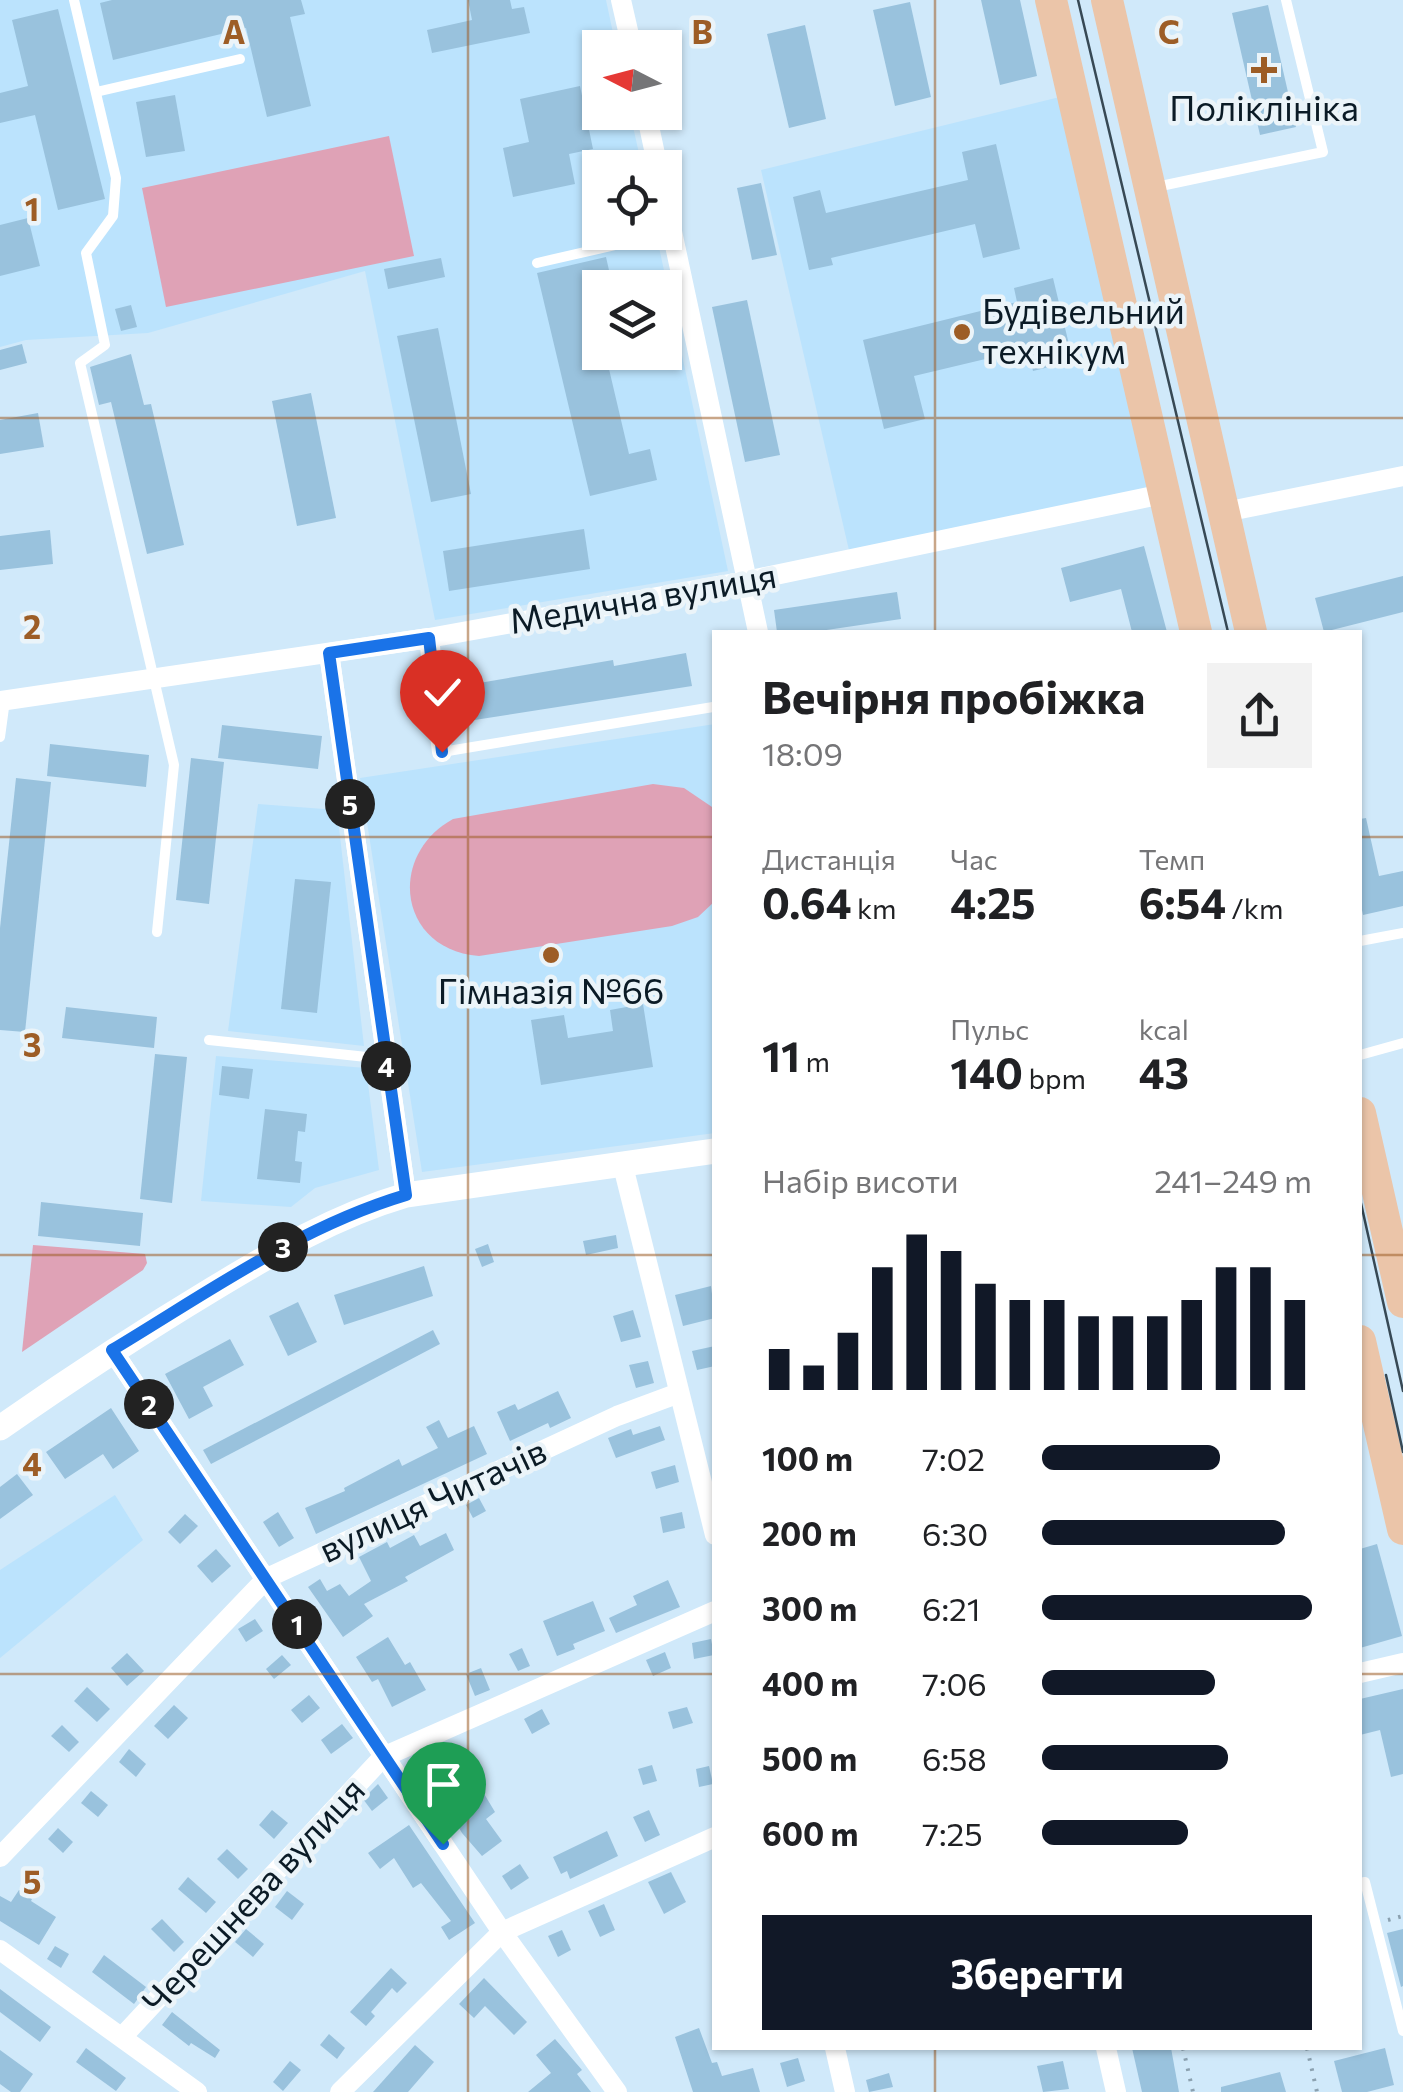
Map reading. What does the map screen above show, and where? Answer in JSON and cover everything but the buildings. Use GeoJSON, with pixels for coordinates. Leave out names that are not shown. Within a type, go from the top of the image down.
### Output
{"type":"FeatureCollection","features":[{"type":"Feature","properties":{"kind":"main road"},"geometry":{"type":"LineString","coordinates":[[1050,0],[1196,630]]}},
{"type":"Feature","properties":{"kind":"main road"},"geometry":{"type":"LineString","coordinates":[[1107,0],[1251,630]]}},
{"type":"Feature","properties":{"kind":"main road"},"geometry":{"type":"LineString","coordinates":[[1362,1122],[1403,1302]]}},
{"type":"Feature","properties":{"kind":"main road"},"geometry":{"type":"LineString","coordinates":[[1362,1350],[1403,1528]]}},
{"type":"Feature","properties":{"kind":"street"},"geometry":{"type":"LineString","coordinates":[[621,0],[628,30]]}},
{"type":"Feature","properties":{"kind":"street"},"geometry":{"type":"LineString","coordinates":[[676,250],[758,630]]}},
{"type":"Feature","properties":{"kind":"street"},"geometry":{"type":"LineString","coordinates":[[1224,512],[1403,476]]}},
{"type":"Feature","properties":{"kind":"street","name":"Медична вулиця"},"geometry":{"type":"LineString","coordinates":[[2,701],[429,638],[746,581],[1163,494]]}},
{"type":"Feature","properties":{"kind":"street"},"geometry":{"type":"LineString","coordinates":[[329,653],[406,1195]]}},
{"type":"Feature","properties":{"kind":"street"},"geometry":{"type":"LineString","coordinates":[[0,1428],[112,1350],[301,1237],[362,1208],[406,1195],[712,1151]]}},
{"type":"Feature","properties":{"kind":"street"},"geometry":{"type":"LineString","coordinates":[[622,1162],[712,1523]]}},
{"type":"Feature","properties":{"kind":"street"},"geometry":{"type":"LineString","coordinates":[[112,1350],[502,1932],[618,2092]]}},
{"type":"Feature","properties":{"kind":"street","name":"вулиця Читачів"},"geometry":{"type":"LineString","coordinates":[[0,1856],[267,1578],[617,1416],[679,1393]]}},
{"type":"Feature","properties":{"kind":"street","name":"Черешнева вулиця"},"geometry":{"type":"LineString","coordinates":[[123,2036],[384,1757],[712,1612]]}},
{"type":"Feature","properties":{"kind":"street"},"geometry":{"type":"LineString","coordinates":[[1362,1673],[1403,1663]]}},
{"type":"Feature","properties":{"kind":"street"},"geometry":{"type":"LineString","coordinates":[[340,2092],[502,1932],[712,1838]]}},
{"type":"Feature","properties":{"kind":"street"},"geometry":{"type":"LineString","coordinates":[[0,1950],[196,2092]]}},
{"type":"Feature","properties":{"kind":"street"},"geometry":{"type":"LineString","coordinates":[[836,2050],[846,2092]]}},
{"type":"Feature","properties":{"kind":"street"},"geometry":{"type":"LineString","coordinates":[[1106,2050],[1116,2092]]}},
{"type":"Feature","properties":{"kind":"lane"},"geometry":{"type":"LineString","coordinates":[[74,0],[116,178],[113,216],[86,253],[105,345],[80,363],[174,765],[157,932]]}},
{"type":"Feature","properties":{"kind":"lane"},"geometry":{"type":"LineString","coordinates":[[1150,188],[1324,152],[1286,0]]}},
{"type":"Feature","properties":{"kind":"lane"},"geometry":{"type":"LineString","coordinates":[[96,92],[240,60]]}},
{"type":"Feature","properties":{"kind":"lane"},"geometry":{"type":"LineString","coordinates":[[537,263],[594,250]]}},
{"type":"Feature","properties":{"kind":"lane"},"geometry":{"type":"LineString","coordinates":[[429,638],[442,752],[712,708]]}},
{"type":"Feature","properties":{"kind":"lane"},"geometry":{"type":"LineString","coordinates":[[0,737],[2,701]]}},
{"type":"Feature","properties":{"kind":"lane"},"geometry":{"type":"LineString","coordinates":[[1362,941],[1403,932]]}},
{"type":"Feature","properties":{"kind":"lane"},"geometry":{"type":"LineString","coordinates":[[210,1040],[385,1060]]}},
{"type":"Feature","properties":{"kind":"lane"},"geometry":{"type":"LineString","coordinates":[[1362,1053],[1403,1043]]}},
{"type":"Feature","properties":{"kind":"lane"},"geometry":{"type":"LineString","coordinates":[[1362,1883],[1366,1882],[1403,2032]]}},
{"type":"Feature","properties":{"kind":"path"},"geometry":{"type":"LineString","coordinates":[[1183,2050],[1193,2092]]}},
{"type":"Feature","properties":{"kind":"path"},"geometry":{"type":"LineString","coordinates":[[1307,2050],[1317,2092]]}},
{"type":"Feature","properties":{"kind":"shaded area"},"geometry":{"type":"Polygon","coordinates":[[[0,0],[606,0],[612,30],[582,30],[582,130],[634,130],[638,150],[582,150],[582,250],[660,250],[664,270],[582,270],[582,370],[682,370],[682,355],[728,571],[435,620],[365,271],[148,333],[26,340],[0,347],[0,0]]]}},
{"type":"Feature","properties":{"kind":"shaded area","name":"Будівельний технікум"},"geometry":{"type":"Polygon","coordinates":[[[1072,94],[1163,494],[851,559],[761,170],[1072,94]]]}},
{"type":"Feature","properties":{"kind":"shaded area"},"geometry":{"type":"Polygon","coordinates":[[[389,136],[414,256],[166,307],[142,188],[389,136]]]}},
{"type":"Feature","properties":{"kind":"shaded area","name":"Гімназія №66"},"geometry":{"type":"Polygon","coordinates":[[[712,724],[712,1133],[422,1172],[360,778],[712,724]]]}},
{"type":"Feature","properties":{"kind":"shaded area"},"geometry":{"type":"Polygon","coordinates":[[[653,784],[684,788],[712,807],[712,904],[698,917],[672,926],[479,956],[452,950],[432,937],[418,920],[411,899],[411,877],[418,855],[432,835],[453,819],[653,784]]]}},
{"type":"Feature","properties":{"kind":"shaded area"},"geometry":{"type":"Polygon","coordinates":[[[258,804],[337,810],[364,1046],[228,1031],[258,804]]]}},
{"type":"Feature","properties":{"kind":"shaded area"},"geometry":{"type":"Polygon","coordinates":[[[216,1056],[366,1068],[379,1170],[315,1188],[291,1207],[201,1201],[216,1056]]]}},
{"type":"Feature","properties":{"kind":"shaded area"},"geometry":{"type":"Polygon","coordinates":[[[33,1245],[145,1254],[147,1263],[143,1270],[22,1352],[33,1245]]]}},
{"type":"Feature","properties":{"kind":"shaded area"},"geometry":{"type":"Polygon","coordinates":[[[115,1495],[143,1540],[0,1658],[0,1570],[115,1495]]]}},
{"type":"Feature","properties":{"kind":"tram line"},"geometry":{"type":"LineString","coordinates":[[1078,0],[1228,630]]}},
{"type":"Feature","properties":{"kind":"tram line"},"geometry":{"type":"LineString","coordinates":[[1362,1208],[1403,1391]]}},
{"type":"Feature","properties":{"kind":"tram line"},"geometry":{"type":"LineString","coordinates":[[1386,1375],[1403,1452]]}},
{"type":"Feature","properties":{"kind":"place","name":"Поліклініка"},"geometry":{"type":"Point","coordinates":[1264,70]}},
{"type":"Feature","properties":{"kind":"place","name":"Будівельний технікум"},"geometry":{"type":"Point","coordinates":[962,332]}},
{"type":"Feature","properties":{"kind":"place","name":"Гімназія №66"},"geometry":{"type":"Point","coordinates":[551,955]}},
{"type":"Feature","properties":{"kind":"route"},"geometry":{"type":"LineString","coordinates":[[442,752],[429,638],[329,653],[406,1195],[329,1222],[112,1350],[443,1844]]}}]}
